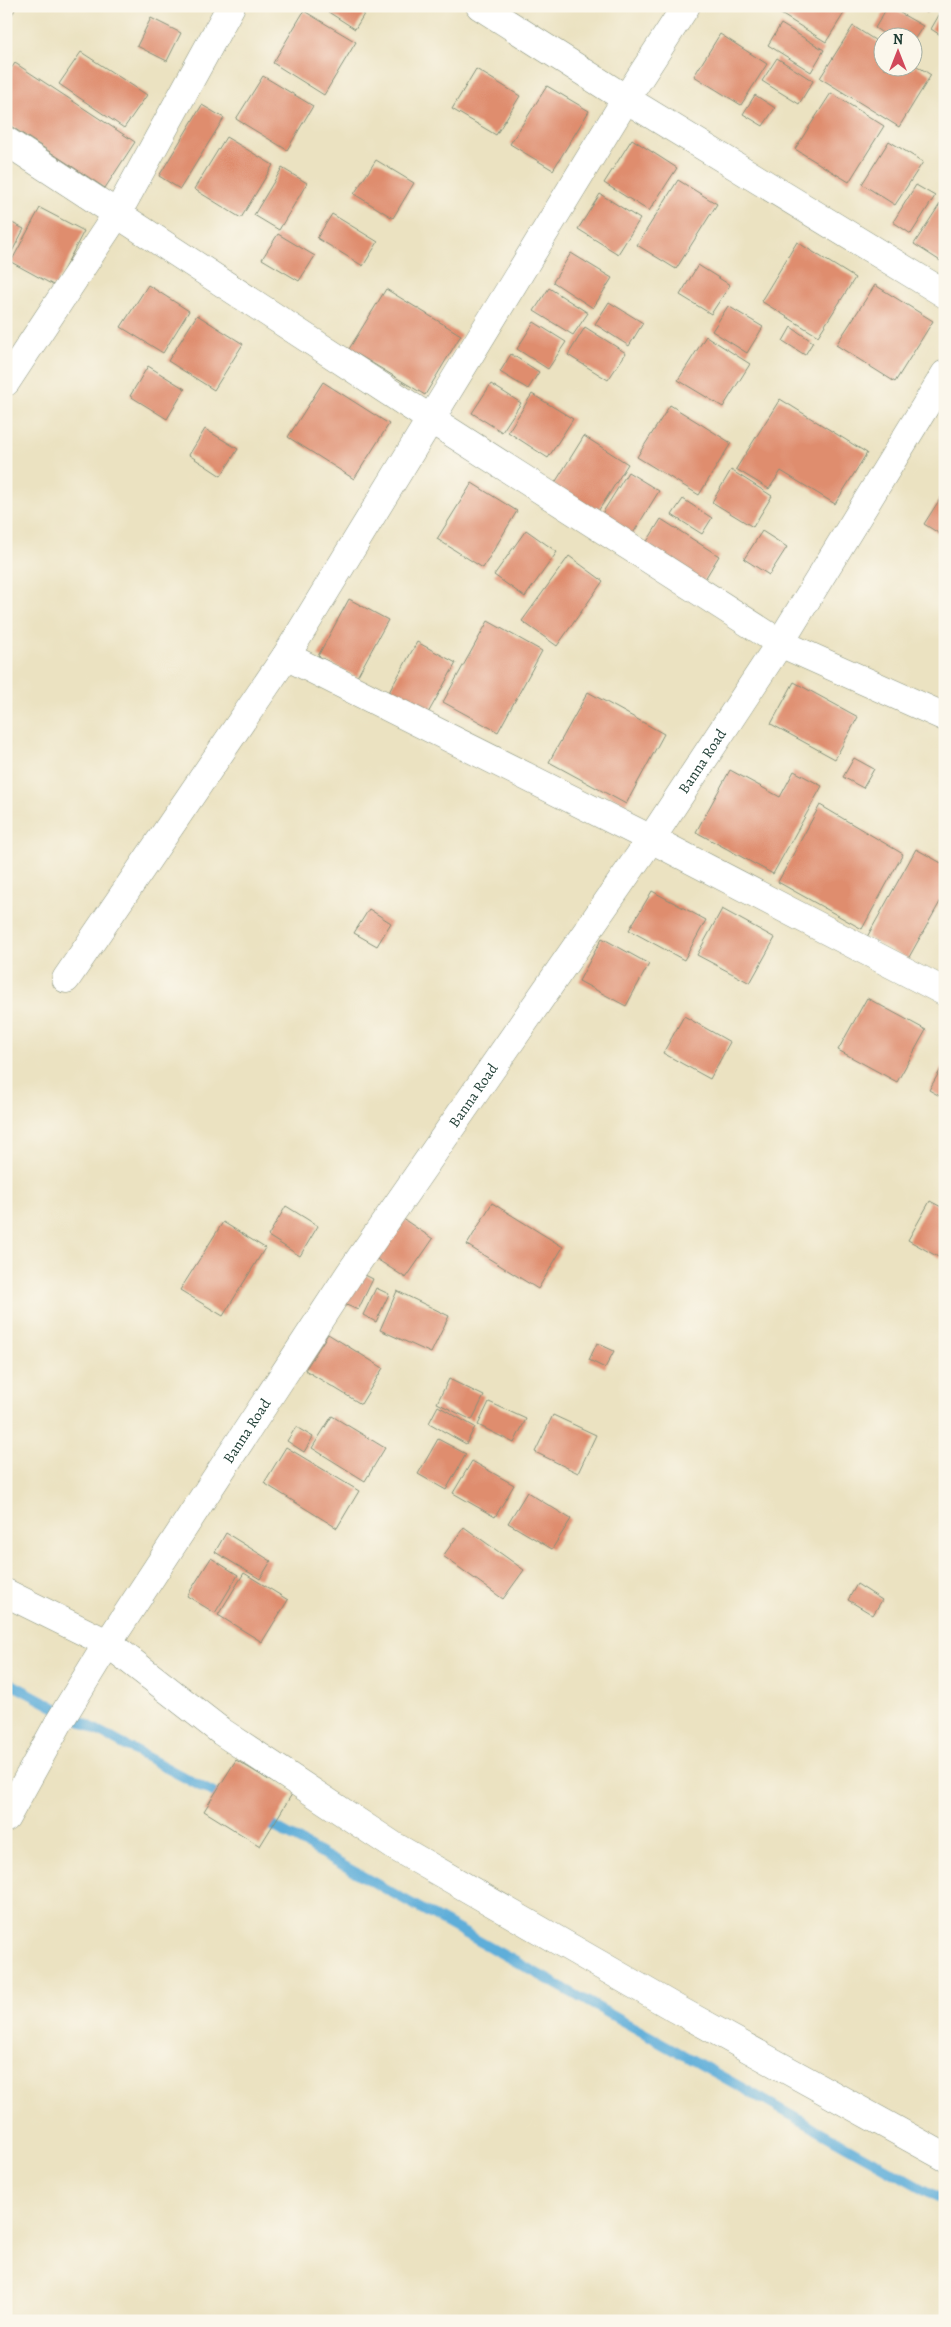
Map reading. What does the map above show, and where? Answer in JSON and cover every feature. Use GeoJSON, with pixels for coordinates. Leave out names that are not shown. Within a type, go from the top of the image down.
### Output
{"type":"FeatureCollection","features":[{"type":"Feature","properties":{"kind":"street"},"geometry":{"type":"LineString","coordinates":[[6,382],[117,214],[231,6]]}},
{"type":"Feature","properties":{"kind":"street"},"geometry":{"type":"LineString","coordinates":[[480,6],[626,99],[945,294]]}},
{"type":"Feature","properties":{"kind":"street"},"geometry":{"type":"LineString","coordinates":[[66,979],[286,656],[432,420],[626,99],[686,6]]}},
{"type":"Feature","properties":{"kind":"street"},"geometry":{"type":"LineString","coordinates":[[6,141],[432,420],[780,643],[945,717]]}},
{"type":"Feature","properties":{"kind":"street","name":"Banna Road"},"geometry":{"type":"LineString","coordinates":[[6,1818],[58,1724],[104,1650],[350,1273],[651,840],[780,643],[945,374]]}},
{"type":"Feature","properties":{"kind":"street"},"geometry":{"type":"LineString","coordinates":[[286,656],[651,840],[945,992]]}},
{"type":"Feature","properties":{"kind":"street"},"geometry":{"type":"LineString","coordinates":[[6,1593],[104,1650],[222,1732],[394,1846],[684,2012],[945,2157]]}},
{"type":"Feature","properties":{"kind":"building"},"geometry":{"type":"Polygon","coordinates":[[[6,6],[17,6],[11,16],[6,13],[6,6]]]}},
{"type":"Feature","properties":{"kind":"building"},"geometry":{"type":"Polygon","coordinates":[[[319,6],[369,6],[355,29],[319,6]]]}},
{"type":"Feature","properties":{"kind":"building"},"geometry":{"type":"Polygon","coordinates":[[[768,6],[839,6],[846,10],[826,42],[768,6]]]}},
{"type":"Feature","properties":{"kind":"building"},"geometry":{"type":"Polygon","coordinates":[[[888,6],[923,26],[922,28],[875,28],[888,6]]]}},
{"type":"Feature","properties":{"kind":"building"},"geometry":{"type":"Polygon","coordinates":[[[917,6],[931,6],[927,13],[917,6]]]}},
{"type":"Feature","properties":{"kind":"building"},"geometry":{"type":"Polygon","coordinates":[[[942,10],[945,12],[945,38],[931,29],[942,10]]]}},
{"type":"Feature","properties":{"kind":"building"},"geometry":{"type":"Polygon","coordinates":[[[304,11],[356,42],[324,95],[273,63],[304,11]]]}},
{"type":"Feature","properties":{"kind":"building"},"geometry":{"type":"Polygon","coordinates":[[[151,18],[181,33],[167,61],[137,46],[151,18]]]}},
{"type":"Feature","properties":{"kind":"building"},"geometry":{"type":"Polygon","coordinates":[[[781,24],[824,50],[811,72],[768,45],[781,24]]]}},
{"type":"Feature","properties":{"kind":"building"},"geometry":{"type":"Polygon","coordinates":[[[853,26],[874,40],[874,78],[924,78],[924,70],[931,75],[899,127],[820,78],[853,26]]]}},
{"type":"Feature","properties":{"kind":"building"},"geometry":{"type":"Polygon","coordinates":[[[720,34],[767,64],[741,105],[694,76],[720,34]]]}},
{"type":"Feature","properties":{"kind":"building"},"geometry":{"type":"Polygon","coordinates":[[[81,52],[147,95],[124,128],[59,84],[81,52]]]}},
{"type":"Feature","properties":{"kind":"building"},"geometry":{"type":"Polygon","coordinates":[[[777,58],[813,81],[799,104],[762,81],[777,58]]]}},
{"type":"Feature","properties":{"kind":"building"},"geometry":{"type":"Polygon","coordinates":[[[15,63],[135,142],[105,188],[6,123],[6,76],[15,63]]]}},
{"type":"Feature","properties":{"kind":"building"},"geometry":{"type":"Polygon","coordinates":[[[476,69],[520,96],[496,135],[452,109],[476,69]]]}},
{"type":"Feature","properties":{"kind":"building"},"geometry":{"type":"Polygon","coordinates":[[[263,76],[313,106],[287,150],[236,119],[263,76]]]}},
{"type":"Feature","properties":{"kind":"building"},"geometry":{"type":"Polygon","coordinates":[[[547,86],[589,111],[553,170],[510,144],[547,86]]]}},
{"type":"Feature","properties":{"kind":"building"},"geometry":{"type":"Polygon","coordinates":[[[831,93],[884,126],[849,182],[795,149],[831,93]]]}},
{"type":"Feature","properties":{"kind":"building"},"geometry":{"type":"Polygon","coordinates":[[[755,95],[775,108],[763,126],[743,114],[755,95]]]}},
{"type":"Feature","properties":{"kind":"building"},"geometry":{"type":"Polygon","coordinates":[[[202,105],[224,118],[180,189],[159,176],[202,105]]]}},
{"type":"Feature","properties":{"kind":"building"},"geometry":{"type":"Polygon","coordinates":[[[226,137],[273,165],[241,218],[194,189],[226,137]]]}},
{"type":"Feature","properties":{"kind":"building"},"geometry":{"type":"Polygon","coordinates":[[[632,139],[677,168],[649,211],[604,183],[632,139]]]}},
{"type":"Feature","properties":{"kind":"building"},"geometry":{"type":"Polygon","coordinates":[[[889,141],[923,162],[895,205],[862,184],[889,141]]]}},
{"type":"Feature","properties":{"kind":"building"},"geometry":{"type":"Polygon","coordinates":[[[376,160],[414,183],[393,218],[354,194],[376,160]]]}},
{"type":"Feature","properties":{"kind":"building"},"geometry":{"type":"Polygon","coordinates":[[[282,168],[307,183],[279,230],[254,215],[282,168]]]}},
{"type":"Feature","properties":{"kind":"building"},"geometry":{"type":"Polygon","coordinates":[[[678,180],[717,204],[676,269],[637,245],[678,180]]]}},
{"type":"Feature","properties":{"kind":"building"},"geometry":{"type":"Polygon","coordinates":[[[916,185],[935,196],[911,234],[893,222],[916,185]]]}},
{"type":"Feature","properties":{"kind":"building"},"geometry":{"type":"Polygon","coordinates":[[[600,194],[640,219],[618,254],[578,229],[600,194]]]}},
{"type":"Feature","properties":{"kind":"building"},"geometry":{"type":"Polygon","coordinates":[[[940,204],[945,207],[945,264],[914,244],[940,204]]]}},
{"type":"Feature","properties":{"kind":"building"},"geometry":{"type":"Polygon","coordinates":[[[40,208],[84,231],[55,286],[11,262],[40,208]]]}},
{"type":"Feature","properties":{"kind":"building"},"geometry":{"type":"Polygon","coordinates":[[[332,214],[378,242],[363,266],[317,238],[332,214]]]}},
{"type":"Feature","properties":{"kind":"building"},"geometry":{"type":"Polygon","coordinates":[[[6,220],[24,229],[6,263],[6,220]]]}},
{"type":"Feature","properties":{"kind":"building"},"geometry":{"type":"Polygon","coordinates":[[[278,234],[315,256],[299,281],[262,259],[278,234]]]}},
{"type":"Feature","properties":{"kind":"building"},"geometry":{"type":"Polygon","coordinates":[[[797,242],[855,278],[818,336],[761,301],[797,242]]]}},
{"type":"Feature","properties":{"kind":"building"},"geometry":{"type":"Polygon","coordinates":[[[571,253],[612,278],[593,308],[553,282],[571,253]]]}},
{"type":"Feature","properties":{"kind":"building"},"geometry":{"type":"Polygon","coordinates":[[[698,265],[730,285],[711,314],[680,295],[698,265]]]}},
{"type":"Feature","properties":{"kind":"building"},"geometry":{"type":"Polygon","coordinates":[[[148,285],[189,311],[163,353],[121,327],[148,285]]]}},
{"type":"Feature","properties":{"kind":"building"},"geometry":{"type":"Polygon","coordinates":[[[875,285],[933,321],[895,382],[836,345],[875,285]]]}},
{"type":"Feature","properties":{"kind":"building"},"geometry":{"type":"Polygon","coordinates":[[[549,288],[588,313],[573,335],[534,311],[549,288]]]}},
{"type":"Feature","properties":{"kind":"building"},"geometry":{"type":"Polygon","coordinates":[[[386,289],[461,335],[425,395],[349,349],[386,289]]]}},
{"type":"Feature","properties":{"kind":"building"},"geometry":{"type":"Polygon","coordinates":[[[609,302],[643,323],[629,346],[595,324],[609,302]]]}},
{"type":"Feature","properties":{"kind":"building"},"geometry":{"type":"Polygon","coordinates":[[[728,306],[763,327],[747,353],[712,331],[728,306]]]}},
{"type":"Feature","properties":{"kind":"building"},"geometry":{"type":"Polygon","coordinates":[[[197,315],[243,344],[214,390],[168,361],[197,315]]]}},
{"type":"Feature","properties":{"kind":"building"},"geometry":{"type":"Polygon","coordinates":[[[534,322],[566,342],[548,369],[517,349],[534,322]]]}},
{"type":"Feature","properties":{"kind":"building"},"geometry":{"type":"Polygon","coordinates":[[[585,327],[626,353],[608,380],[568,355],[585,327]]]}},
{"type":"Feature","properties":{"kind":"building"},"geometry":{"type":"Polygon","coordinates":[[[791,327],[813,342],[805,355],[783,341],[791,327]]]}},
{"type":"Feature","properties":{"kind":"building"},"geometry":{"type":"Polygon","coordinates":[[[706,336],[750,364],[723,407],[678,380],[706,336]]]}},
{"type":"Feature","properties":{"kind":"building"},"geometry":{"type":"Polygon","coordinates":[[[511,354],[539,372],[528,389],[500,372],[511,354]]]}},
{"type":"Feature","properties":{"kind":"building"},"geometry":{"type":"Polygon","coordinates":[[[148,366],[185,389],[167,419],[130,396],[148,366]]]}},
{"type":"Feature","properties":{"kind":"building"},"geometry":{"type":"Polygon","coordinates":[[[323,382],[389,424],[354,479],[288,437],[323,382]]]}},
{"type":"Feature","properties":{"kind":"building"},"geometry":{"type":"Polygon","coordinates":[[[491,384],[521,403],[502,432],[472,413],[491,384]]]}},
{"type":"Feature","properties":{"kind":"building"},"geometry":{"type":"Polygon","coordinates":[[[532,394],[573,419],[548,458],[508,432],[532,394]]]}},
{"type":"Feature","properties":{"kind":"building"},"geometry":{"type":"Polygon","coordinates":[[[780,399],[867,453],[835,504],[781,471],[769,489],[736,469],[780,399]]]}},
{"type":"Feature","properties":{"kind":"building"},"geometry":{"type":"Polygon","coordinates":[[[670,405],[731,443],[699,495],[637,457],[670,405]]]}},
{"type":"Feature","properties":{"kind":"building"},"geometry":{"type":"Polygon","coordinates":[[[205,429],[238,449],[221,476],[189,455],[205,429]]]}},
{"type":"Feature","properties":{"kind":"building"},"geometry":{"type":"Polygon","coordinates":[[[584,436],[628,464],[597,513],[553,486],[584,436]]]}},
{"type":"Feature","properties":{"kind":"building"},"geometry":{"type":"Polygon","coordinates":[[[731,470],[772,496],[753,527],[712,502],[731,470]]]}},
{"type":"Feature","properties":{"kind":"building"},"geometry":{"type":"Polygon","coordinates":[[[628,472],[659,491],[629,540],[598,520],[628,472]]]}},
{"type":"Feature","properties":{"kind":"building"},"geometry":{"type":"Polygon","coordinates":[[[472,483],[517,511],[483,568],[437,539],[472,483]]]}},
{"type":"Feature","properties":{"kind":"building"},"geometry":{"type":"Polygon","coordinates":[[[945,491],[945,537],[924,524],[945,491]]]}},
{"type":"Feature","properties":{"kind":"building"},"geometry":{"type":"Polygon","coordinates":[[[683,499],[712,518],[702,534],[672,515],[683,499]]]}},
{"type":"Feature","properties":{"kind":"building"},"geometry":{"type":"Polygon","coordinates":[[[661,519],[719,556],[702,584],[643,548],[661,519]]]}},
{"type":"Feature","properties":{"kind":"building"},"geometry":{"type":"Polygon","coordinates":[[[526,530],[557,552],[525,597],[494,575],[526,530]]]}},
{"type":"Feature","properties":{"kind":"building"},"geometry":{"type":"Polygon","coordinates":[[[762,531],[787,547],[769,575],[744,559],[762,531]]]}},
{"type":"Feature","properties":{"kind":"building"},"geometry":{"type":"Polygon","coordinates":[[[569,556],[603,581],[557,646],[522,621],[569,556]]]}},
{"type":"Feature","properties":{"kind":"building"},"geometry":{"type":"Polygon","coordinates":[[[349,599],[388,620],[357,677],[318,656],[349,599]]]}},
{"type":"Feature","properties":{"kind":"building"},"geometry":{"type":"Polygon","coordinates":[[[488,621],[542,651],[498,732],[443,702],[488,621]]]}},
{"type":"Feature","properties":{"kind":"building"},"geometry":{"type":"Polygon","coordinates":[[[417,642],[456,663],[427,715],[388,694],[417,642]]]}},
{"type":"Feature","properties":{"kind":"building"},"geometry":{"type":"Polygon","coordinates":[[[794,682],[858,717],[835,759],[771,724],[794,682]]]}},
{"type":"Feature","properties":{"kind":"building"},"geometry":{"type":"Polygon","coordinates":[[[588,692],[664,734],[626,804],[549,762],[588,692]]]}},
{"type":"Feature","properties":{"kind":"building"},"geometry":{"type":"Polygon","coordinates":[[[854,758],[874,769],[863,788],[843,777],[854,758]]]}},
{"type":"Feature","properties":{"kind":"building"},"geometry":{"type":"Polygon","coordinates":[[[730,770],[780,797],[794,771],[822,786],[773,874],[696,832],[730,770]]]}},
{"type":"Feature","properties":{"kind":"building"},"geometry":{"type":"Polygon","coordinates":[[[820,805],[903,854],[862,929],[778,882],[820,805]]]}},
{"type":"Feature","properties":{"kind":"building"},"geometry":{"type":"Polygon","coordinates":[[[916,849],[945,865],[945,893],[908,959],[867,937],[916,849]]]}},
{"type":"Feature","properties":{"kind":"building"},"geometry":{"type":"Polygon","coordinates":[[[652,891],[706,920],[684,960],[629,930],[652,891]]]}},
{"type":"Feature","properties":{"kind":"building"},"geometry":{"type":"Polygon","coordinates":[[[369,909],[391,923],[377,946],[354,933],[369,909]]]}},
{"type":"Feature","properties":{"kind":"building"},"geometry":{"type":"Polygon","coordinates":[[[722,909],[775,938],[750,983],[697,955],[722,909]]]}},
{"type":"Feature","properties":{"kind":"building"},"geometry":{"type":"Polygon","coordinates":[[[602,938],[649,964],[626,1006],[579,981],[602,938]]]}},
{"type":"Feature","properties":{"kind":"building"},"geometry":{"type":"Polygon","coordinates":[[[867,998],[926,1030],[897,1082],[838,1050],[867,998]]]}},
{"type":"Feature","properties":{"kind":"building"},"geometry":{"type":"Polygon","coordinates":[[[684,1016],[730,1042],[710,1079],[663,1053],[684,1016]]]}},
{"type":"Feature","properties":{"kind":"building"},"geometry":{"type":"Polygon","coordinates":[[[945,1062],[945,1099],[929,1090],[945,1062]]]}},
{"type":"Feature","properties":{"kind":"building"},"geometry":{"type":"Polygon","coordinates":[[[930,1201],[945,1209],[945,1250],[940,1258],[908,1240],[930,1201]]]}},
{"type":"Feature","properties":{"kind":"building"},"geometry":{"type":"Polygon","coordinates":[[[492,1203],[563,1247],[538,1289],[467,1245],[492,1203]]]}},
{"type":"Feature","properties":{"kind":"building"},"geometry":{"type":"Polygon","coordinates":[[[286,1206],[318,1226],[300,1256],[268,1236],[286,1206]]]}},
{"type":"Feature","properties":{"kind":"building"},"geometry":{"type":"Polygon","coordinates":[[[399,1216],[433,1239],[406,1278],[372,1256],[399,1216]]]}},
{"type":"Feature","properties":{"kind":"building"},"geometry":{"type":"Polygon","coordinates":[[[223,1222],[265,1248],[223,1316],[180,1290],[223,1222]]]}},
{"type":"Feature","properties":{"kind":"building"},"geometry":{"type":"Polygon","coordinates":[[[359,1272],[373,1279],[358,1310],[344,1304],[359,1272]]]}},
{"type":"Feature","properties":{"kind":"building"},"geometry":{"type":"Polygon","coordinates":[[[376,1288],[389,1294],[376,1322],[363,1315],[376,1288]]]}},
{"type":"Feature","properties":{"kind":"building"},"geometry":{"type":"Polygon","coordinates":[[[397,1291],[449,1316],[431,1353],[380,1330],[397,1291]]]}},
{"type":"Feature","properties":{"kind":"building"},"geometry":{"type":"Polygon","coordinates":[[[328,1334],[383,1368],[361,1404],[305,1370],[328,1334]]]}},
{"type":"Feature","properties":{"kind":"building"},"geometry":{"type":"Polygon","coordinates":[[[597,1343],[614,1351],[605,1368],[589,1360],[597,1343]]]}},
{"type":"Feature","properties":{"kind":"building"},"geometry":{"type":"Polygon","coordinates":[[[449,1379],[484,1396],[472,1420],[437,1403],[449,1379]]]}},
{"type":"Feature","properties":{"kind":"building"},"geometry":{"type":"Polygon","coordinates":[[[489,1402],[526,1419],[514,1443],[478,1425],[489,1402]]]}},
{"type":"Feature","properties":{"kind":"building"},"geometry":{"type":"Polygon","coordinates":[[[438,1406],[475,1427],[466,1444],[429,1423],[438,1406]]]}},
{"type":"Feature","properties":{"kind":"building"},"geometry":{"type":"Polygon","coordinates":[[[553,1415],[596,1435],[578,1473],[535,1452],[553,1415]]]}},
{"type":"Feature","properties":{"kind":"building"},"geometry":{"type":"Polygon","coordinates":[[[332,1416],[385,1448],[365,1481],[312,1448],[332,1416]]]}},
{"type":"Feature","properties":{"kind":"building"},"geometry":{"type":"Polygon","coordinates":[[[296,1427],[313,1437],[304,1452],[287,1441],[296,1427]]]}},
{"type":"Feature","properties":{"kind":"building"},"geometry":{"type":"Polygon","coordinates":[[[438,1439],[466,1454],[446,1490],[418,1474],[438,1439]]]}},
{"type":"Feature","properties":{"kind":"building"},"geometry":{"type":"Polygon","coordinates":[[[286,1447],[359,1491],[337,1528],[264,1483],[286,1447]]]}},
{"type":"Feature","properties":{"kind":"building"},"geometry":{"type":"Polygon","coordinates":[[[472,1461],[514,1485],[495,1517],[453,1493],[472,1461]]]}},
{"type":"Feature","properties":{"kind":"building"},"geometry":{"type":"Polygon","coordinates":[[[527,1492],[571,1519],[552,1549],[508,1523],[527,1492]]]}},
{"type":"Feature","properties":{"kind":"building"},"geometry":{"type":"Polygon","coordinates":[[[464,1527],[524,1570],[503,1599],[443,1556],[464,1527]]]}},
{"type":"Feature","properties":{"kind":"building"},"geometry":{"type":"Polygon","coordinates":[[[226,1533],[271,1561],[260,1579],[215,1552],[226,1533]]]}},
{"type":"Feature","properties":{"kind":"building"},"geometry":{"type":"Polygon","coordinates":[[[211,1558],[238,1575],[215,1613],[187,1596],[211,1558]]]}},
{"type":"Feature","properties":{"kind":"building"},"geometry":{"type":"Polygon","coordinates":[[[244,1573],[288,1600],[262,1642],[218,1615],[244,1573]]]}},
{"type":"Feature","properties":{"kind":"building"},"geometry":{"type":"Polygon","coordinates":[[[857,1584],[882,1600],[873,1615],[848,1600],[857,1584]]]}},
{"type":"Feature","properties":{"kind":"building"},"geometry":{"type":"Polygon","coordinates":[[[236,1760],[292,1794],[260,1846],[204,1811],[236,1760]]]}},
{"type":"Feature","properties":{"kind":"waterway"},"geometry":{"type":"LineString","coordinates":[[6,1681],[226,1800]]}},
{"type":"Feature","properties":{"kind":"waterway"},"geometry":{"type":"LineString","coordinates":[[262,1820],[945,2201]]}}]}
